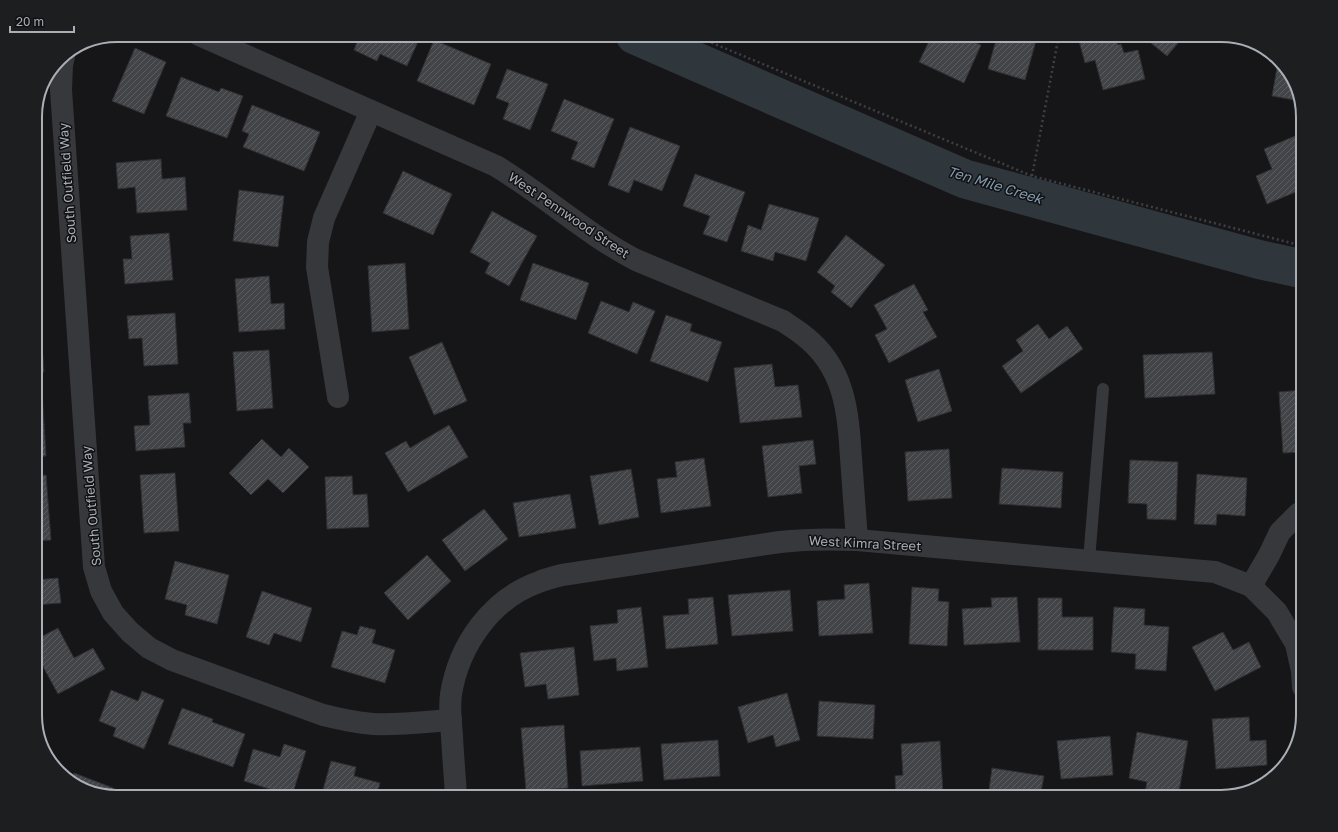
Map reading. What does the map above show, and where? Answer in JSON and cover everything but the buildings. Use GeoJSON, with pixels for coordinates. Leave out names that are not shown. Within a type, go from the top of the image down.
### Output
{"type":"FeatureCollection","features":[{"type":"Feature","properties":{"kind":"street","name":"West Pennwood Street"},"geometry":{"type":"LineString","coordinates":[[215,42],[496,166],[517,179],[613,248],[636,260],[783,322],[804,335],[822,353],[835,374],[844,397],[848,422],[856,540]]}},
{"type":"Feature","properties":{"kind":"street","name":"South Outfield Way"},"geometry":{"type":"LineString","coordinates":[[62,66],[61,90],[94,567],[101,591],[113,613],[130,632],[149,648],[172,660],[323,715],[347,721],[372,724],[396,724],[451,720]]}},
{"type":"Feature","properties":{"kind":"street"},"geometry":{"type":"LineString","coordinates":[[338,397],[317,267],[318,242],[324,218],[370,111]]}},
{"type":"Feature","properties":{"kind":"street"},"geometry":{"type":"LineString","coordinates":[[1296,518],[1280,532],[1251,586],[1277,612],[1296,644]]}},
{"type":"Feature","properties":{"kind":"street","name":"West Kimra Street"},"geometry":{"type":"LineString","coordinates":[[456,790],[451,695],[456,671],[466,647],[479,626],[496,608],[516,593],[538,582],[562,575],[780,542],[806,539],[831,539],[1215,572],[1251,586]]}},
{"type":"Feature","properties":{"kind":"lane"},"geometry":{"type":"LineString","coordinates":[[1089,560],[1103,389]]}},
{"type":"Feature","properties":{"kind":"path"},"geometry":{"type":"LineString","coordinates":[[710,42],[1032,176],[1296,244]]}},
{"type":"Feature","properties":{"kind":"path"},"geometry":{"type":"LineString","coordinates":[[1032,176],[1058,42]]}},
{"type":"Feature","properties":{"kind":"waterway","name":"Ten Mile Creek"},"geometry":{"type":"LineString","coordinates":[[651,42],[965,179],[1261,260],[1296,268]]}}]}
